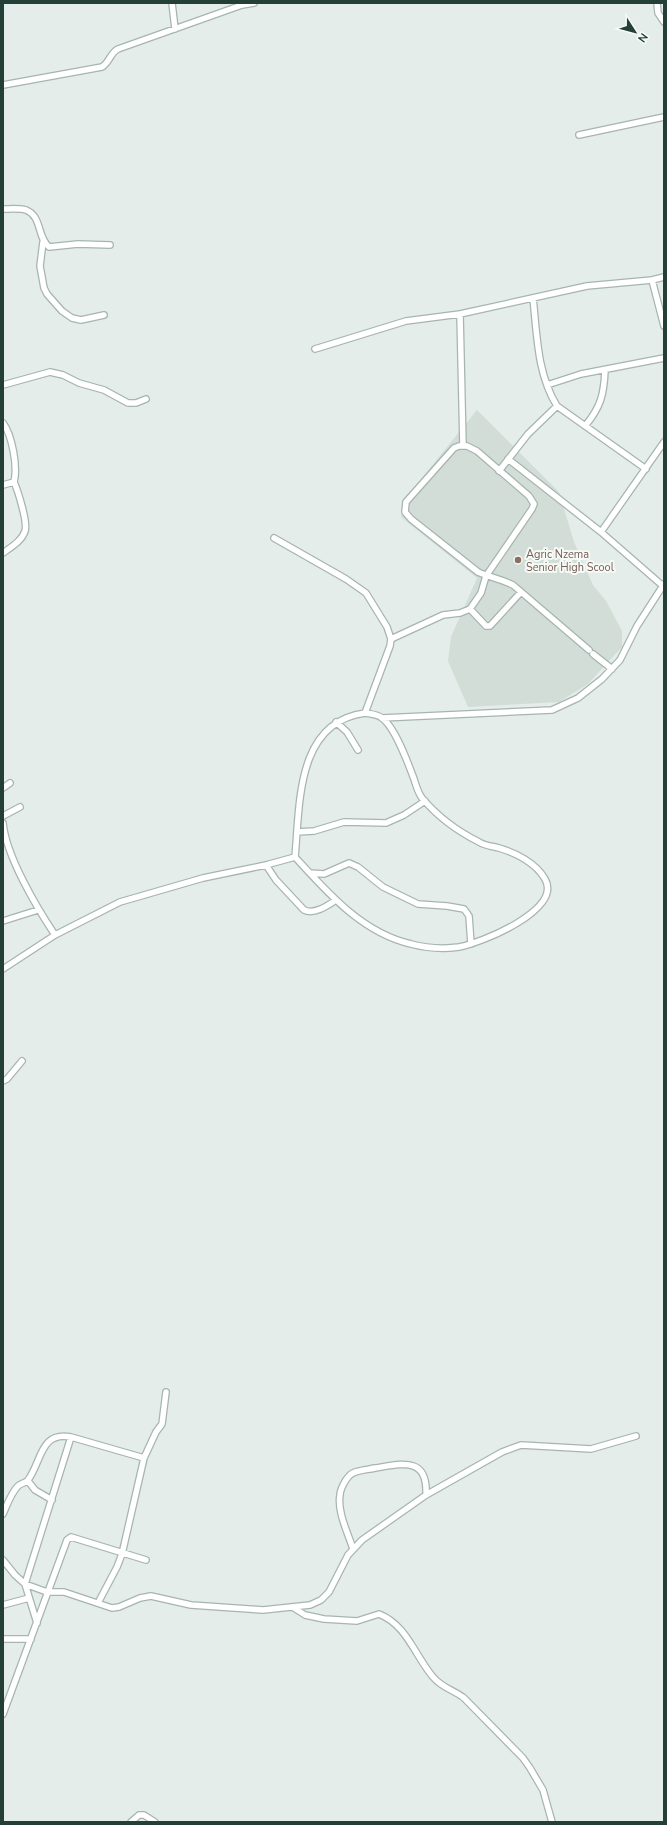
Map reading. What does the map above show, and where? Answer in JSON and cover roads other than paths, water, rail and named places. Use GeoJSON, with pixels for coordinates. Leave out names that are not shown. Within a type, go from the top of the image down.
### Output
{"type":"FeatureCollection","features":[{"type":"Feature","properties":{"kind":"street"},"geometry":{"type":"LineString","coordinates":[[172,3],[175,29]]}},
{"type":"Feature","properties":{"kind":"street"},"geometry":{"type":"LineString","coordinates":[[3,84],[102,67],[106,65],[115,51],[242,4],[254,3]]}},
{"type":"Feature","properties":{"kind":"street"},"geometry":{"type":"LineString","coordinates":[[657,3],[658,13],[664,22]]}},
{"type":"Feature","properties":{"kind":"street"},"geometry":{"type":"LineString","coordinates":[[579,135],[664,117]]}},
{"type":"Feature","properties":{"kind":"street"},"geometry":{"type":"LineString","coordinates":[[3,209],[24,210],[32,214],[38,224],[43,242],[40,266],[44,288],[47,294],[62,311],[72,318],[81,320],[104,316]]}},
{"type":"Feature","properties":{"kind":"street"},"geometry":{"type":"LineString","coordinates":[[43,242],[49,247],[56,248],[78,244],[110,244]]}},
{"type":"Feature","properties":{"kind":"street"},"geometry":{"type":"LineString","coordinates":[[315,349],[406,321],[460,314],[587,286],[652,280],[664,277]]}},
{"type":"Feature","properties":{"kind":"street"},"geometry":{"type":"LineString","coordinates":[[652,280],[664,326]]}},
{"type":"Feature","properties":{"kind":"street"},"geometry":{"type":"LineString","coordinates":[[533,298],[539,352],[547,385],[557,406],[646,469]]}},
{"type":"Feature","properties":{"kind":"street"},"geometry":{"type":"LineString","coordinates":[[460,314],[462,446]]}},
{"type":"Feature","properties":{"kind":"street"},"geometry":{"type":"LineString","coordinates":[[547,385],[569,378],[664,358]]}},
{"type":"Feature","properties":{"kind":"street"},"geometry":{"type":"LineString","coordinates":[[585,426],[598,409],[604,385],[605,370]]}},
{"type":"Feature","properties":{"kind":"street"},"geometry":{"type":"LineString","coordinates":[[3,385],[50,372],[63,375],[79,383],[104,390],[128,403],[136,403],[146,399]]}},
{"type":"Feature","properties":{"kind":"street"},"geometry":{"type":"LineString","coordinates":[[499,471],[528,434],[557,406]]}},
{"type":"Feature","properties":{"kind":"street"},"geometry":{"type":"LineString","coordinates":[[3,423],[11,444],[16,476],[14,482],[22,507],[26,530],[22,538],[3,553]]}},
{"type":"Feature","properties":{"kind":"street"},"geometry":{"type":"LineString","coordinates":[[601,532],[664,442]]}},
{"type":"Feature","properties":{"kind":"street"},"geometry":{"type":"LineString","coordinates":[[391,639],[443,615],[470,609],[481,593],[486,576],[524,522],[534,504],[529,496],[477,452],[467,446],[454,448],[406,502],[405,512],[410,519],[478,572],[486,576],[499,578],[513,585],[612,669]]}},
{"type":"Feature","properties":{"kind":"street"},"geometry":{"type":"LineString","coordinates":[[382,718],[394,733],[420,795],[425,801],[450,825],[480,843],[517,854],[534,866],[546,880],[548,890],[544,899],[536,910],[517,924],[477,943],[458,947],[435,947],[411,944],[370,927],[336,900],[295,856],[301,786],[308,757],[325,733],[336,722],[352,714],[365,713],[382,718],[552,710],[578,698],[612,669],[620,660],[637,626],[663,585],[601,532],[508,459]]}},
{"type":"Feature","properties":{"kind":"street"},"geometry":{"type":"LineString","coordinates":[[3,485],[14,482]]}},
{"type":"Feature","properties":{"kind":"street"},"geometry":{"type":"LineString","coordinates":[[274,538],[346,579],[366,593],[387,627],[391,639],[388,654],[365,713]]}},
{"type":"Feature","properties":{"kind":"street"},"geometry":{"type":"LineString","coordinates":[[470,609],[486,626],[490,626],[521,592]]}},
{"type":"Feature","properties":{"kind":"street"},"geometry":{"type":"LineString","coordinates":[[336,722],[347,732],[358,750]]}},
{"type":"Feature","properties":{"kind":"street"},"geometry":{"type":"LineString","coordinates":[[3,788],[10,783]]}},
{"type":"Feature","properties":{"kind":"street"},"geometry":{"type":"LineString","coordinates":[[297,832],[314,831],[344,822],[386,822],[404,815],[425,801]]}},
{"type":"Feature","properties":{"kind":"street"},"geometry":{"type":"LineString","coordinates":[[3,816],[20,807]]}},
{"type":"Feature","properties":{"kind":"street"},"geometry":{"type":"LineString","coordinates":[[3,823],[9,847],[38,910],[55,935]]}},
{"type":"Feature","properties":{"kind":"street"},"geometry":{"type":"LineString","coordinates":[[3,969],[55,935],[120,902],[203,878],[266,865],[295,856]]}},
{"type":"Feature","properties":{"kind":"street"},"geometry":{"type":"LineString","coordinates":[[310,873],[324,874],[349,863],[358,867],[383,887],[418,904],[464,909],[469,916],[471,944]]}},
{"type":"Feature","properties":{"kind":"street"},"geometry":{"type":"LineString","coordinates":[[266,865],[276,880],[304,910],[308,912],[315,911],[336,900]]}},
{"type":"Feature","properties":{"kind":"street"},"geometry":{"type":"LineString","coordinates":[[3,920],[38,910]]}},
{"type":"Feature","properties":{"kind":"street"},"geometry":{"type":"LineString","coordinates":[[3,1081],[8,1079],[22,1061]]}},
{"type":"Feature","properties":{"kind":"street"},"geometry":{"type":"LineString","coordinates":[[98,1603],[118,1566],[122,1554],[144,1458],[156,1432],[162,1424],[166,1392]]}},
{"type":"Feature","properties":{"kind":"street"},"geometry":{"type":"LineString","coordinates":[[3,1514],[17,1488],[28,1481],[44,1446],[49,1441],[59,1436],[71,1437],[144,1458]]}},
{"type":"Feature","properties":{"kind":"street"},"geometry":{"type":"LineString","coordinates":[[3,1560],[15,1575],[25,1584],[47,1592],[64,1592],[112,1608],[119,1607],[140,1598],[151,1596],[204,1606],[264,1610],[294,1608],[310,1605],[321,1600],[334,1583],[353,1549],[374,1530],[426,1495],[502,1452],[521,1445],[591,1448],[636,1436]]}},
{"type":"Feature","properties":{"kind":"street"},"geometry":{"type":"LineString","coordinates":[[37,1623],[25,1584],[71,1437]]}},
{"type":"Feature","properties":{"kind":"street"},"geometry":{"type":"LineString","coordinates":[[353,1549],[343,1519],[340,1496],[349,1476],[357,1472],[402,1464],[414,1465],[423,1473],[426,1480],[426,1495]]}},
{"type":"Feature","properties":{"kind":"street"},"geometry":{"type":"LineString","coordinates":[[28,1481],[35,1490],[52,1500]]}},
{"type":"Feature","properties":{"kind":"street"},"geometry":{"type":"LineString","coordinates":[[3,1714],[47,1592],[69,1537],[146,1560]]}},
{"type":"Feature","properties":{"kind":"street"},"geometry":{"type":"LineString","coordinates":[[3,1605],[30,1598]]}},
{"type":"Feature","properties":{"kind":"street"},"geometry":{"type":"LineString","coordinates":[[294,1608],[305,1615],[324,1619],[357,1621],[379,1614],[399,1628],[408,1638],[434,1678],[445,1688],[456,1692],[464,1698],[523,1758],[543,1790],[552,1822]]}},
{"type":"Feature","properties":{"kind":"street"},"geometry":{"type":"LineString","coordinates":[[3,1639],[31,1639]]}},
{"type":"Feature","properties":{"kind":"street"},"geometry":{"type":"LineString","coordinates":[[131,1822],[139,1815],[144,1815],[155,1822]]}},
{"type":"Feature","properties":{"kind":"place","name":"Agric Nzema Senior High Scool"},"geometry":{"type":"Point","coordinates":[518,560]}}]}
